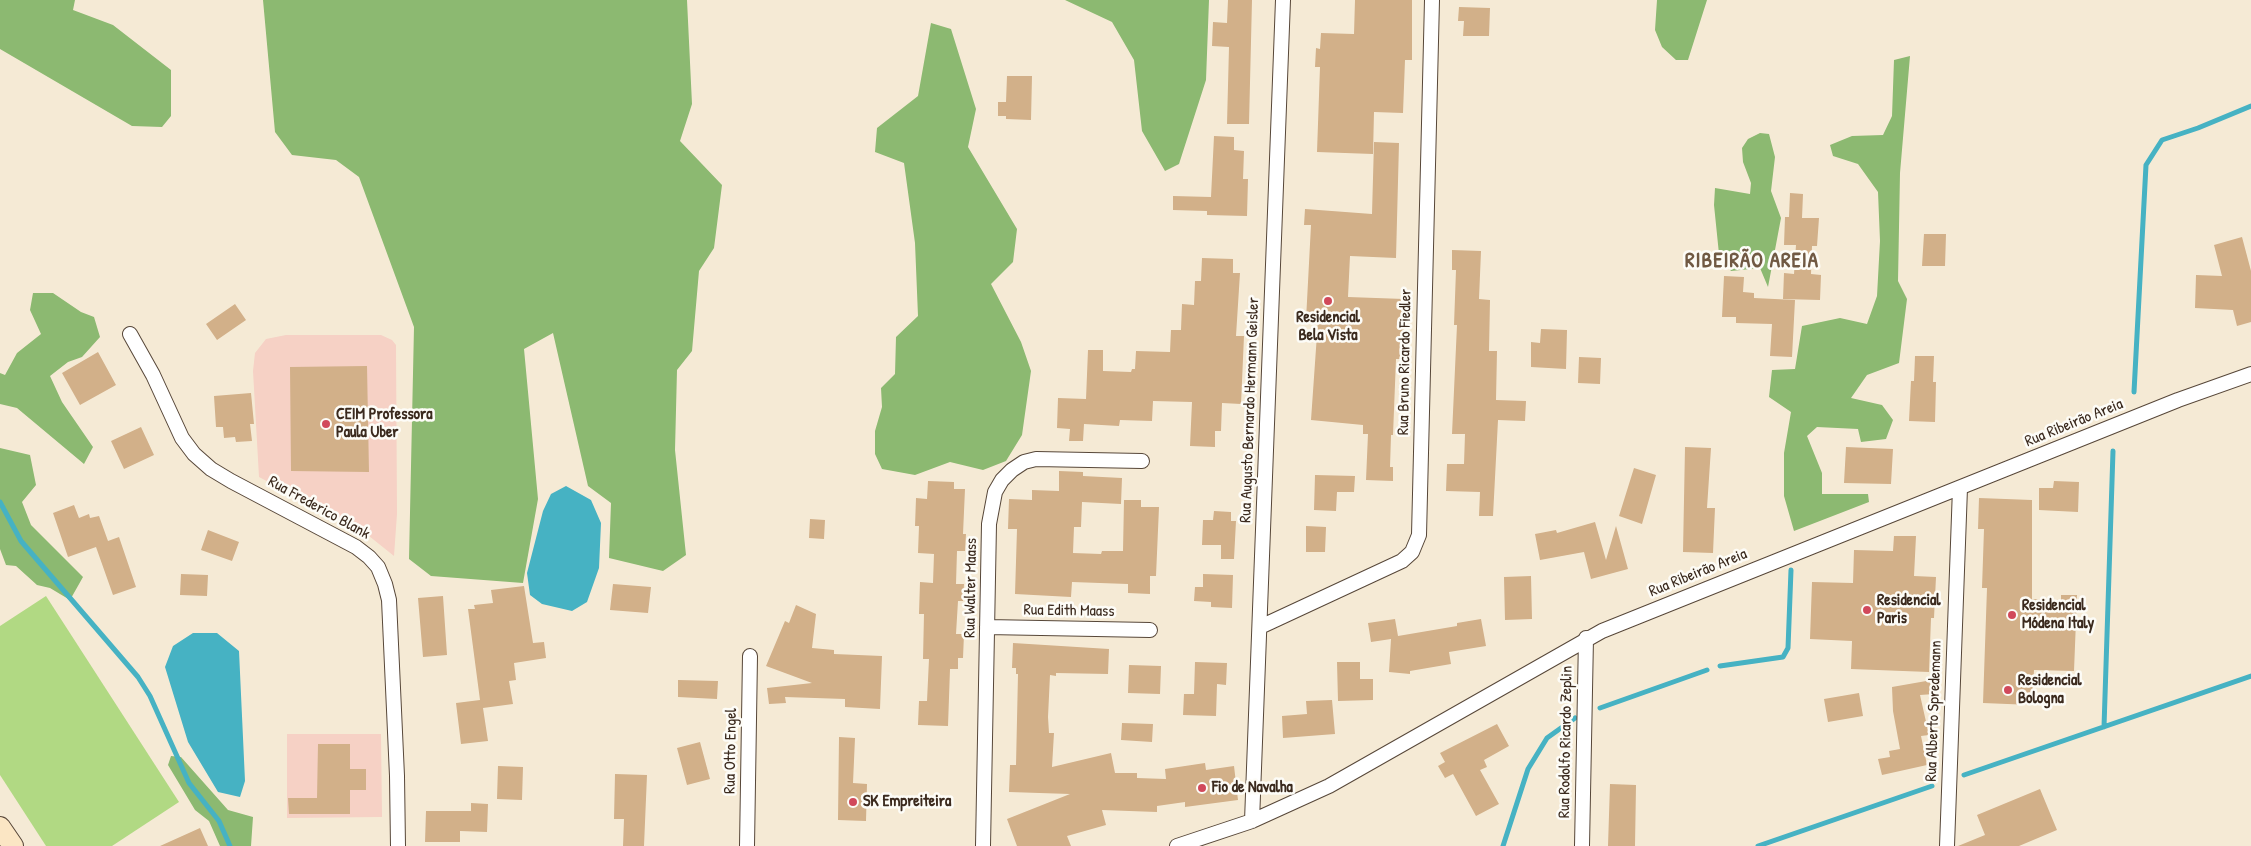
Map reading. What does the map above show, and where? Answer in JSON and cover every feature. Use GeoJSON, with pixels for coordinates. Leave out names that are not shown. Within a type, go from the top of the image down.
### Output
{"type":"FeatureCollection","features":[{"type":"Feature","properties":{"kind":"street","name":"Rua Augusto Bernardo Hermann Geisler"},"geometry":{"type":"LineString","coordinates":[[1252,821],[1283,0]]}},
{"type":"Feature","properties":{"kind":"street","name":"Rua Bruno Ricardo Fiedler"},"geometry":{"type":"LineString","coordinates":[[1260,627],[1402,561],[1412,552],[1419,535],[1432,0]]}},
{"type":"Feature","properties":{"kind":"street","name":"Rua Frederico Blank"},"geometry":{"type":"LineString","coordinates":[[130,334],[153,375],[182,438],[194,454],[211,469],[356,547],[378,567],[389,600],[397,776],[398,846]]}},
{"type":"Feature","properties":{"kind":"street","name":"Rua Ribeirão Areia"},"geometry":{"type":"LineString","coordinates":[[1177,846],[1252,821],[1329,786],[1586,638],[2178,400],[2251,374]]}},
{"type":"Feature","properties":{"kind":"street","name":"Rua Walter Maass"},"geometry":{"type":"LineString","coordinates":[[983,846],[989,524],[995,492],[1002,480],[1024,462],[1036,459],[1142,461]]}},
{"type":"Feature","properties":{"kind":"street","name":"Rua Alberto Spredemann"},"geometry":{"type":"LineString","coordinates":[[1947,846],[1960,488]]}},
{"type":"Feature","properties":{"kind":"street","name":"Rua Edith Maass"},"geometry":{"type":"LineString","coordinates":[[987,627],[1150,630]]}},
{"type":"Feature","properties":{"kind":"street","name":"Rua Rodolfo Ricardo Zeplin"},"geometry":{"type":"LineString","coordinates":[[1582,846],[1586,638]]}},
{"type":"Feature","properties":{"kind":"street","name":"Rua Otto Engel"},"geometry":{"type":"LineString","coordinates":[[747,846],[750,656]]}},
{"type":"Feature","properties":{"kind":"street"},"geometry":{"type":"LineString","coordinates":[[0,827],[13,846]]}},
{"type":"Feature","properties":{"kind":"shaded area","name":"CEIM Professora Paula Uber"},"geometry":{"type":"Polygon","coordinates":[[[286,335],[381,335],[392,340],[396,345],[397,514],[394,556],[364,532],[259,477],[253,371],[255,353],[266,339],[286,335]]]}},
{"type":"Feature","properties":{"kind":"shaded area"},"geometry":{"type":"Polygon","coordinates":[[[287,734],[381,734],[382,817],[287,818],[287,734]]]}},
{"type":"Feature","properties":{"kind":"green space"},"geometry":{"type":"Polygon","coordinates":[[[0,0],[75,0],[73,10],[113,25],[171,70],[171,116],[162,127],[132,126],[0,49],[0,0]]]}},
{"type":"Feature","properties":{"kind":"green space"},"geometry":{"type":"Polygon","coordinates":[[[263,0],[687,0],[692,104],[680,141],[722,185],[714,248],[699,271],[692,351],[677,370],[675,450],[686,555],[663,571],[609,558],[611,503],[588,486],[553,333],[524,349],[538,499],[523,583],[431,576],[409,559],[414,327],[359,177],[336,160],[292,155],[275,132],[263,0]]]}},
{"type":"Feature","properties":{"kind":"green space"},"geometry":{"type":"Polygon","coordinates":[[[1065,0],[1209,0],[1206,80],[1179,164],[1165,171],[1142,131],[1134,60],[1112,22],[1065,0]]]}},
{"type":"Feature","properties":{"kind":"green space"},"geometry":{"type":"Polygon","coordinates":[[[1657,0],[1707,0],[1688,60],[1676,60],[1662,47],[1655,30],[1657,0]]]}},
{"type":"Feature","properties":{"kind":"green space"},"geometry":{"type":"Polygon","coordinates":[[[931,23],[951,29],[976,109],[968,147],[1017,229],[1013,262],[991,284],[1021,342],[1031,371],[1022,435],[1006,461],[983,470],[950,462],[915,475],[882,469],[875,454],[875,431],[882,407],[881,388],[895,374],[896,337],[918,316],[915,243],[904,163],[875,152],[877,128],[918,96],[931,23]]]}},
{"type":"Feature","properties":{"kind":"green space"},"geometry":{"type":"Polygon","coordinates":[[[1910,56],[1900,173],[1898,281],[1907,299],[1899,363],[1867,375],[1851,398],[1882,405],[1893,420],[1886,439],[1861,442],[1858,429],[1817,427],[1807,436],[1822,473],[1822,494],[1868,494],[1869,502],[1794,531],[1784,496],[1784,453],[1791,412],[1769,397],[1772,370],[1795,369],[1802,326],[1840,318],[1867,324],[1877,296],[1880,241],[1878,192],[1858,164],[1833,156],[1830,145],[1852,136],[1883,135],[1892,116],[1894,60],[1910,56]]]}},
{"type":"Feature","properties":{"kind":"green space"},"geometry":{"type":"Polygon","coordinates":[[[1760,133],[1769,134],[1775,157],[1771,191],[1781,218],[1768,287],[1760,268],[1731,271],[1719,254],[1714,205],[1715,188],[1750,194],[1751,183],[1743,162],[1742,148],[1748,139],[1760,133]]]}},
{"type":"Feature","properties":{"kind":"green space"},"geometry":{"type":"Polygon","coordinates":[[[33,293],[53,293],[81,312],[94,317],[100,337],[82,357],[68,362],[50,376],[62,402],[93,447],[84,464],[17,408],[0,404],[0,373],[5,375],[17,353],[41,334],[30,310],[33,293]]]}},
{"type":"Feature","properties":{"kind":"green space"},"geometry":{"type":"Polygon","coordinates":[[[0,448],[30,455],[36,485],[22,502],[31,525],[83,577],[70,600],[50,588],[37,585],[16,566],[6,565],[0,549],[0,448]]]}},
{"type":"Feature","properties":{"kind":"green space"},"geometry":{"type":"Polygon","coordinates":[[[46,596],[179,802],[112,846],[46,846],[0,775],[0,626],[46,596]]]}},
{"type":"Feature","properties":{"kind":"green space"},"geometry":{"type":"Polygon","coordinates":[[[171,756],[181,757],[228,810],[253,817],[251,846],[220,846],[209,821],[195,810],[168,765],[171,756]]]}},
{"type":"Feature","properties":{"kind":"water"},"geometry":{"type":"Polygon","coordinates":[[[566,486],[591,500],[601,523],[599,568],[587,602],[572,611],[542,604],[530,595],[527,573],[543,511],[551,494],[566,486]]]}},
{"type":"Feature","properties":{"kind":"water"},"geometry":{"type":"Polygon","coordinates":[[[193,633],[217,633],[239,651],[245,781],[240,797],[218,792],[188,742],[165,667],[173,646],[193,633]]]}},
{"type":"Feature","properties":{"kind":"building"},"geometry":{"type":"Polygon","coordinates":[[[1228,0],[1252,0],[1249,124],[1227,124],[1229,47],[1212,46],[1213,22],[1227,23],[1228,0]]]}},
{"type":"Feature","properties":{"kind":"building"},"geometry":{"type":"Polygon","coordinates":[[[1355,0],[1412,0],[1412,60],[1405,60],[1403,113],[1374,112],[1373,154],[1317,152],[1320,67],[1315,67],[1316,48],[1320,49],[1321,33],[1354,34],[1355,0]]]}},
{"type":"Feature","properties":{"kind":"building"},"geometry":{"type":"Polygon","coordinates":[[[1459,7],[1490,8],[1489,36],[1463,36],[1464,21],[1458,21],[1459,7]]]}},
{"type":"Feature","properties":{"kind":"building"},"geometry":{"type":"Polygon","coordinates":[[[1007,76],[1032,76],[1031,120],[1006,119],[1006,116],[998,116],[998,102],[1006,102],[1007,76]]]}},
{"type":"Feature","properties":{"kind":"building"},"geometry":{"type":"Polygon","coordinates":[[[1214,136],[1234,137],[1234,150],[1244,151],[1243,179],[1248,179],[1247,216],[1207,215],[1207,211],[1173,210],[1173,196],[1211,197],[1214,136]]]}},
{"type":"Feature","properties":{"kind":"building"},"geometry":{"type":"Polygon","coordinates":[[[1374,142],[1399,143],[1396,258],[1350,256],[1348,297],[1404,299],[1404,359],[1396,359],[1393,435],[1391,435],[1390,467],[1393,467],[1393,481],[1366,480],[1368,434],[1363,434],[1363,425],[1311,420],[1318,320],[1306,320],[1311,225],[1304,225],[1305,209],[1372,214],[1374,142]]]}},
{"type":"Feature","properties":{"kind":"building"},"geometry":{"type":"Polygon","coordinates":[[[1790,193],[1803,194],[1802,218],[1819,218],[1817,246],[1812,246],[1811,274],[1821,275],[1820,300],[1783,299],[1784,273],[1794,274],[1796,245],[1784,245],[1785,217],[1789,217],[1790,193]]]}},
{"type":"Feature","properties":{"kind":"building"},"geometry":{"type":"Polygon","coordinates":[[[1924,234],[1946,234],[1945,266],[1922,266],[1924,234]]]}},
{"type":"Feature","properties":{"kind":"building"},"geometry":{"type":"Polygon","coordinates":[[[2242,237],[2251,271],[2251,322],[2237,326],[2233,310],[2195,308],[2196,275],[2222,276],[2214,245],[2242,237]]]}},
{"type":"Feature","properties":{"kind":"building"},"geometry":{"type":"Polygon","coordinates":[[[1452,250],[1481,251],[1479,299],[1490,300],[1489,351],[1497,351],[1496,400],[1526,401],[1525,421],[1498,420],[1493,516],[1479,516],[1480,492],[1446,491],[1447,464],[1464,464],[1465,434],[1452,434],[1457,325],[1454,325],[1456,270],[1452,270],[1452,250]]]}},
{"type":"Feature","properties":{"kind":"building"},"geometry":{"type":"Polygon","coordinates":[[[1202,258],[1233,259],[1233,273],[1240,273],[1236,336],[1244,336],[1241,404],[1222,403],[1221,431],[1215,431],[1215,447],[1190,446],[1192,402],[1153,401],[1152,421],[1120,420],[1119,426],[1084,424],[1083,441],[1069,441],[1070,429],[1057,428],[1058,398],[1086,399],[1088,350],[1103,350],[1103,371],[1131,372],[1132,369],[1135,369],[1136,351],[1170,352],[1171,330],[1181,330],[1182,304],[1194,305],[1195,281],[1201,281],[1202,258]]]}},
{"type":"Feature","properties":{"kind":"building"},"geometry":{"type":"Polygon","coordinates":[[[1724,276],[1744,277],[1743,292],[1754,293],[1754,298],[1795,300],[1792,357],[1770,356],[1772,324],[1736,323],[1736,317],[1722,317],[1724,276]]]}},
{"type":"Feature","properties":{"kind":"building"},"geometry":{"type":"Polygon","coordinates":[[[235,304],[246,320],[217,340],[206,324],[235,304]]]}},
{"type":"Feature","properties":{"kind":"building"},"geometry":{"type":"Polygon","coordinates":[[[1541,329],[1567,330],[1566,369],[1531,367],[1531,342],[1540,343],[1541,329]]]}},
{"type":"Feature","properties":{"kind":"building"},"geometry":{"type":"Polygon","coordinates":[[[98,352],[116,385],[80,405],[62,373],[98,352]]]}},
{"type":"Feature","properties":{"kind":"building"},"geometry":{"type":"Polygon","coordinates":[[[1915,356],[1934,356],[1933,382],[1936,382],[1935,422],[1909,421],[1911,381],[1914,381],[1915,356]]]}},
{"type":"Feature","properties":{"kind":"building"},"geometry":{"type":"Polygon","coordinates":[[[1579,357],[1601,358],[1600,384],[1578,383],[1579,357]]]}},
{"type":"Feature","properties":{"kind":"building"},"geometry":{"type":"Polygon","coordinates":[[[367,366],[369,472],[291,471],[290,367],[367,366]]]}},
{"type":"Feature","properties":{"kind":"building"},"geometry":{"type":"Polygon","coordinates":[[[251,393],[254,424],[250,424],[252,441],[236,442],[235,437],[224,438],[223,427],[216,427],[214,396],[251,393]]]}},
{"type":"Feature","properties":{"kind":"building"},"geometry":{"type":"Polygon","coordinates":[[[141,427],[154,455],[124,469],[111,441],[141,427]]]}},
{"type":"Feature","properties":{"kind":"building"},"geometry":{"type":"Polygon","coordinates":[[[1685,447],[1711,448],[1707,508],[1715,508],[1713,553],[1683,552],[1685,447]]]}},
{"type":"Feature","properties":{"kind":"building"},"geometry":{"type":"Polygon","coordinates":[[[1846,447],[1893,449],[1891,484],[1844,483],[1846,447]]]}},
{"type":"Feature","properties":{"kind":"building"},"geometry":{"type":"Polygon","coordinates":[[[1634,468],[1656,475],[1642,524],[1619,516],[1634,468]]]}},
{"type":"Feature","properties":{"kind":"building"},"geometry":{"type":"Polygon","coordinates":[[[1059,471],[1083,472],[1083,476],[1122,478],[1121,504],[1082,502],[1081,527],[1074,527],[1073,553],[1101,554],[1102,551],[1123,551],[1124,500],[1141,500],[1141,507],[1159,507],[1156,576],[1150,576],[1150,594],[1128,593],[1128,584],[1072,582],[1071,597],[1015,594],[1017,529],[1008,529],[1009,499],[1032,500],[1032,490],[1059,491],[1059,471]]]}},
{"type":"Feature","properties":{"kind":"building"},"geometry":{"type":"Polygon","coordinates":[[[1315,475],[1355,476],[1354,492],[1337,492],[1336,511],[1314,510],[1315,475]]]}},
{"type":"Feature","properties":{"kind":"building"},"geometry":{"type":"Polygon","coordinates":[[[928,481],[954,482],[954,489],[965,489],[963,534],[966,534],[965,551],[957,551],[956,584],[964,584],[963,601],[958,601],[956,634],[964,634],[963,658],[958,658],[958,669],[950,669],[948,726],[918,725],[919,701],[927,701],[929,659],[923,659],[924,614],[919,614],[920,582],[933,583],[934,554],[918,553],[919,526],[915,526],[916,498],[927,499],[928,481]]]}},
{"type":"Feature","properties":{"kind":"building"},"geometry":{"type":"Polygon","coordinates":[[[2054,481],[2079,482],[2078,512],[2039,510],[2039,488],[2053,488],[2054,481]]]}},
{"type":"Feature","properties":{"kind":"building"},"geometry":{"type":"Polygon","coordinates":[[[1979,498],[2032,500],[2032,599],[2061,600],[2061,595],[2077,595],[2074,671],[2034,670],[2032,705],[1983,703],[1987,588],[1982,588],[1984,529],[1978,529],[1979,498]]]}},
{"type":"Feature","properties":{"kind":"building"},"geometry":{"type":"Polygon","coordinates":[[[74,505],[79,518],[89,514],[90,518],[99,516],[108,541],[119,537],[136,587],[113,595],[96,547],[68,557],[53,513],[74,505]]]}},
{"type":"Feature","properties":{"kind":"building"},"geometry":{"type":"Polygon","coordinates":[[[1214,511],[1231,512],[1231,521],[1236,521],[1234,559],[1221,559],[1221,545],[1202,545],[1203,520],[1213,520],[1214,511]]]}},
{"type":"Feature","properties":{"kind":"building"},"geometry":{"type":"Polygon","coordinates":[[[810,519],[825,520],[824,539],[809,538],[810,519]]]}},
{"type":"Feature","properties":{"kind":"building"},"geometry":{"type":"Polygon","coordinates":[[[1595,522],[1606,560],[1616,526],[1628,569],[1591,579],[1584,552],[1540,560],[1535,534],[1556,530],[1557,533],[1595,522]]]}},
{"type":"Feature","properties":{"kind":"building"},"geometry":{"type":"Polygon","coordinates":[[[1306,526],[1326,527],[1325,552],[1306,552],[1306,526]]]}},
{"type":"Feature","properties":{"kind":"building"},"geometry":{"type":"Polygon","coordinates":[[[208,530],[239,542],[232,561],[201,550],[208,530]]]}},
{"type":"Feature","properties":{"kind":"building"},"geometry":{"type":"Polygon","coordinates":[[[1894,536],[1916,536],[1914,576],[1936,577],[1934,618],[1931,618],[1929,672],[1851,669],[1852,641],[1810,639],[1812,582],[1853,583],[1854,550],[1893,551],[1894,536]]]}},
{"type":"Feature","properties":{"kind":"building"},"geometry":{"type":"Polygon","coordinates":[[[181,574],[208,575],[207,596],[180,595],[181,574]]]}},
{"type":"Feature","properties":{"kind":"building"},"geometry":{"type":"Polygon","coordinates":[[[1203,574],[1233,575],[1232,608],[1211,607],[1211,602],[1194,601],[1195,587],[1203,587],[1203,574]]]}},
{"type":"Feature","properties":{"kind":"building"},"geometry":{"type":"Polygon","coordinates":[[[1531,576],[1532,619],[1505,620],[1504,577],[1531,576]]]}},
{"type":"Feature","properties":{"kind":"building"},"geometry":{"type":"Polygon","coordinates":[[[613,584],[651,587],[648,613],[610,610],[613,584]]]}},
{"type":"Feature","properties":{"kind":"building"},"geometry":{"type":"Polygon","coordinates":[[[524,586],[533,643],[544,642],[546,658],[514,663],[516,680],[509,681],[513,704],[483,708],[488,741],[461,744],[456,703],[480,700],[468,609],[475,609],[474,605],[493,603],[491,590],[524,586]]]}},
{"type":"Feature","properties":{"kind":"building"},"geometry":{"type":"Polygon","coordinates":[[[443,596],[447,655],[423,657],[418,598],[443,596]]]}},
{"type":"Feature","properties":{"kind":"building"},"geometry":{"type":"Polygon","coordinates":[[[796,605],[816,614],[812,648],[834,650],[834,654],[882,656],[880,709],[845,707],[845,699],[785,697],[786,703],[769,704],[767,688],[812,683],[766,666],[785,621],[789,623],[796,605]]]}},
{"type":"Feature","properties":{"kind":"building"},"geometry":{"type":"Polygon","coordinates":[[[1395,619],[1398,636],[1457,626],[1457,623],[1481,619],[1486,646],[1449,652],[1451,664],[1410,671],[1410,674],[1389,672],[1391,639],[1371,642],[1368,623],[1395,619]]]}},
{"type":"Feature","properties":{"kind":"building"},"geometry":{"type":"Polygon","coordinates":[[[1013,643],[1109,649],[1108,674],[1056,673],[1056,676],[1050,675],[1048,717],[1049,733],[1054,733],[1052,767],[1111,753],[1115,773],[1137,773],[1137,778],[1166,779],[1165,769],[1205,763],[1206,770],[1234,766],[1238,800],[1185,807],[1185,802],[1157,806],[1157,812],[1102,810],[1106,825],[1067,836],[1071,846],[1017,846],[1007,819],[1070,794],[1009,792],[1010,765],[1016,765],[1018,674],[1016,674],[1016,668],[1012,668],[1013,643]]]}},
{"type":"Feature","properties":{"kind":"building"},"geometry":{"type":"Polygon","coordinates":[[[1195,662],[1227,663],[1226,685],[1217,684],[1216,716],[1183,715],[1184,694],[1194,694],[1195,662]]]}},
{"type":"Feature","properties":{"kind":"building"},"geometry":{"type":"Polygon","coordinates":[[[1337,662],[1360,662],[1360,679],[1373,679],[1373,700],[1338,701],[1337,662]]]}},
{"type":"Feature","properties":{"kind":"building"},"geometry":{"type":"Polygon","coordinates":[[[1129,665],[1161,666],[1160,694],[1128,693],[1129,665]]]}},
{"type":"Feature","properties":{"kind":"building"},"geometry":{"type":"Polygon","coordinates":[[[678,680],[718,681],[717,699],[678,697],[678,680]]]}},
{"type":"Feature","properties":{"kind":"building"},"geometry":{"type":"Polygon","coordinates":[[[1932,680],[1934,694],[1920,695],[1929,735],[1921,736],[1927,765],[1882,775],[1878,759],[1890,757],[1889,751],[1900,749],[1893,711],[1892,687],[1932,680]]]}},
{"type":"Feature","properties":{"kind":"building"},"geometry":{"type":"Polygon","coordinates":[[[1859,693],[1863,716],[1828,722],[1824,699],[1859,693]]]}},
{"type":"Feature","properties":{"kind":"building"},"geometry":{"type":"Polygon","coordinates":[[[1332,700],[1335,734],[1283,738],[1282,716],[1307,714],[1306,701],[1332,700]]]}},
{"type":"Feature","properties":{"kind":"building"},"geometry":{"type":"Polygon","coordinates":[[[1122,723],[1153,724],[1152,742],[1121,740],[1122,723]]]}},
{"type":"Feature","properties":{"kind":"building"},"geometry":{"type":"Polygon","coordinates":[[[1497,724],[1509,746],[1484,760],[1487,767],[1480,770],[1499,804],[1476,816],[1453,774],[1445,778],[1438,766],[1445,762],[1440,753],[1497,724]]]}},
{"type":"Feature","properties":{"kind":"building"},"geometry":{"type":"Polygon","coordinates":[[[839,737],[855,738],[853,783],[867,784],[866,821],[838,820],[839,737]]]}},
{"type":"Feature","properties":{"kind":"building"},"geometry":{"type":"Polygon","coordinates":[[[700,742],[710,779],[687,785],[677,748],[700,742]]]}},
{"type":"Feature","properties":{"kind":"building"},"geometry":{"type":"Polygon","coordinates":[[[318,744],[350,744],[350,769],[366,769],[366,790],[350,790],[350,814],[289,814],[288,798],[317,798],[318,744]]]}},
{"type":"Feature","properties":{"kind":"building"},"geometry":{"type":"Polygon","coordinates":[[[498,766],[523,767],[522,800],[497,799],[498,766]]]}},
{"type":"Feature","properties":{"kind":"building"},"geometry":{"type":"Polygon","coordinates":[[[615,774],[647,775],[644,846],[623,846],[624,819],[614,819],[615,774]]]}},
{"type":"Feature","properties":{"kind":"building"},"geometry":{"type":"Polygon","coordinates":[[[1610,784],[1636,785],[1635,846],[1608,846],[1610,784]]]}},
{"type":"Feature","properties":{"kind":"building"},"geometry":{"type":"Polygon","coordinates":[[[2040,789],[2057,830],[2019,846],[1958,846],[1985,835],[1977,815],[2040,789]]]}},
{"type":"Feature","properties":{"kind":"building"},"geometry":{"type":"Polygon","coordinates":[[[471,803],[488,804],[487,832],[460,831],[460,842],[425,842],[426,811],[471,811],[471,803]]]}},
{"type":"Feature","properties":{"kind":"building"},"geometry":{"type":"Polygon","coordinates":[[[200,828],[208,846],[160,846],[200,828]]]}},
{"type":"Feature","properties":{"kind":"waterway"},"geometry":{"type":"LineString","coordinates":[[2134,392],[2146,165],[2162,140],[2198,128],[2251,106]]}},
{"type":"Feature","properties":{"kind":"waterway"},"geometry":{"type":"LineString","coordinates":[[2104,727],[2113,451]]}},
{"type":"Feature","properties":{"kind":"waterway"},"geometry":{"type":"LineString","coordinates":[[0,502],[21,541],[138,677],[150,696],[189,783],[219,821],[230,846]]}},
{"type":"Feature","properties":{"kind":"waterway"},"geometry":{"type":"LineString","coordinates":[[1720,666],[1783,657],[1788,648],[1791,570]]}},
{"type":"Feature","properties":{"kind":"waterway"},"geometry":{"type":"LineString","coordinates":[[1600,708],[1707,670]]}},
{"type":"Feature","properties":{"kind":"waterway"},"geometry":{"type":"LineString","coordinates":[[1964,775],[2251,676]]}},
{"type":"Feature","properties":{"kind":"waterway"},"geometry":{"type":"LineString","coordinates":[[1503,846],[1528,769],[1547,738],[1575,718]]}},
{"type":"Feature","properties":{"kind":"waterway"},"geometry":{"type":"LineString","coordinates":[[1758,846],[1932,786]]}},
{"type":"Feature","properties":{"kind":"place","name":"Residencial Bela Vista"},"geometry":{"type":"Point","coordinates":[1328,301]}},
{"type":"Feature","properties":{"kind":"place","name":"CEIM Professora Paula Uber"},"geometry":{"type":"Point","coordinates":[326,424]}},
{"type":"Feature","properties":{"kind":"place","name":"Residencial Paris"},"geometry":{"type":"Point","coordinates":[1867,610]}},
{"type":"Feature","properties":{"kind":"place","name":"Residencial Módena Italy"},"geometry":{"type":"Point","coordinates":[2012,615]}},
{"type":"Feature","properties":{"kind":"place","name":"Residencial Bologna"},"geometry":{"type":"Point","coordinates":[2008,690]}},
{"type":"Feature","properties":{"kind":"place","name":"Fio de Navalha"},"geometry":{"type":"Point","coordinates":[1202,788]}},
{"type":"Feature","properties":{"kind":"place","name":"SK Empreiteira"},"geometry":{"type":"Point","coordinates":[853,802]}},
{"type":"Feature","properties":{"kind":"district","name":"RIBEIRÃO AREIA"},"geometry":{"type":"Point","coordinates":[1752,261]}}]}
